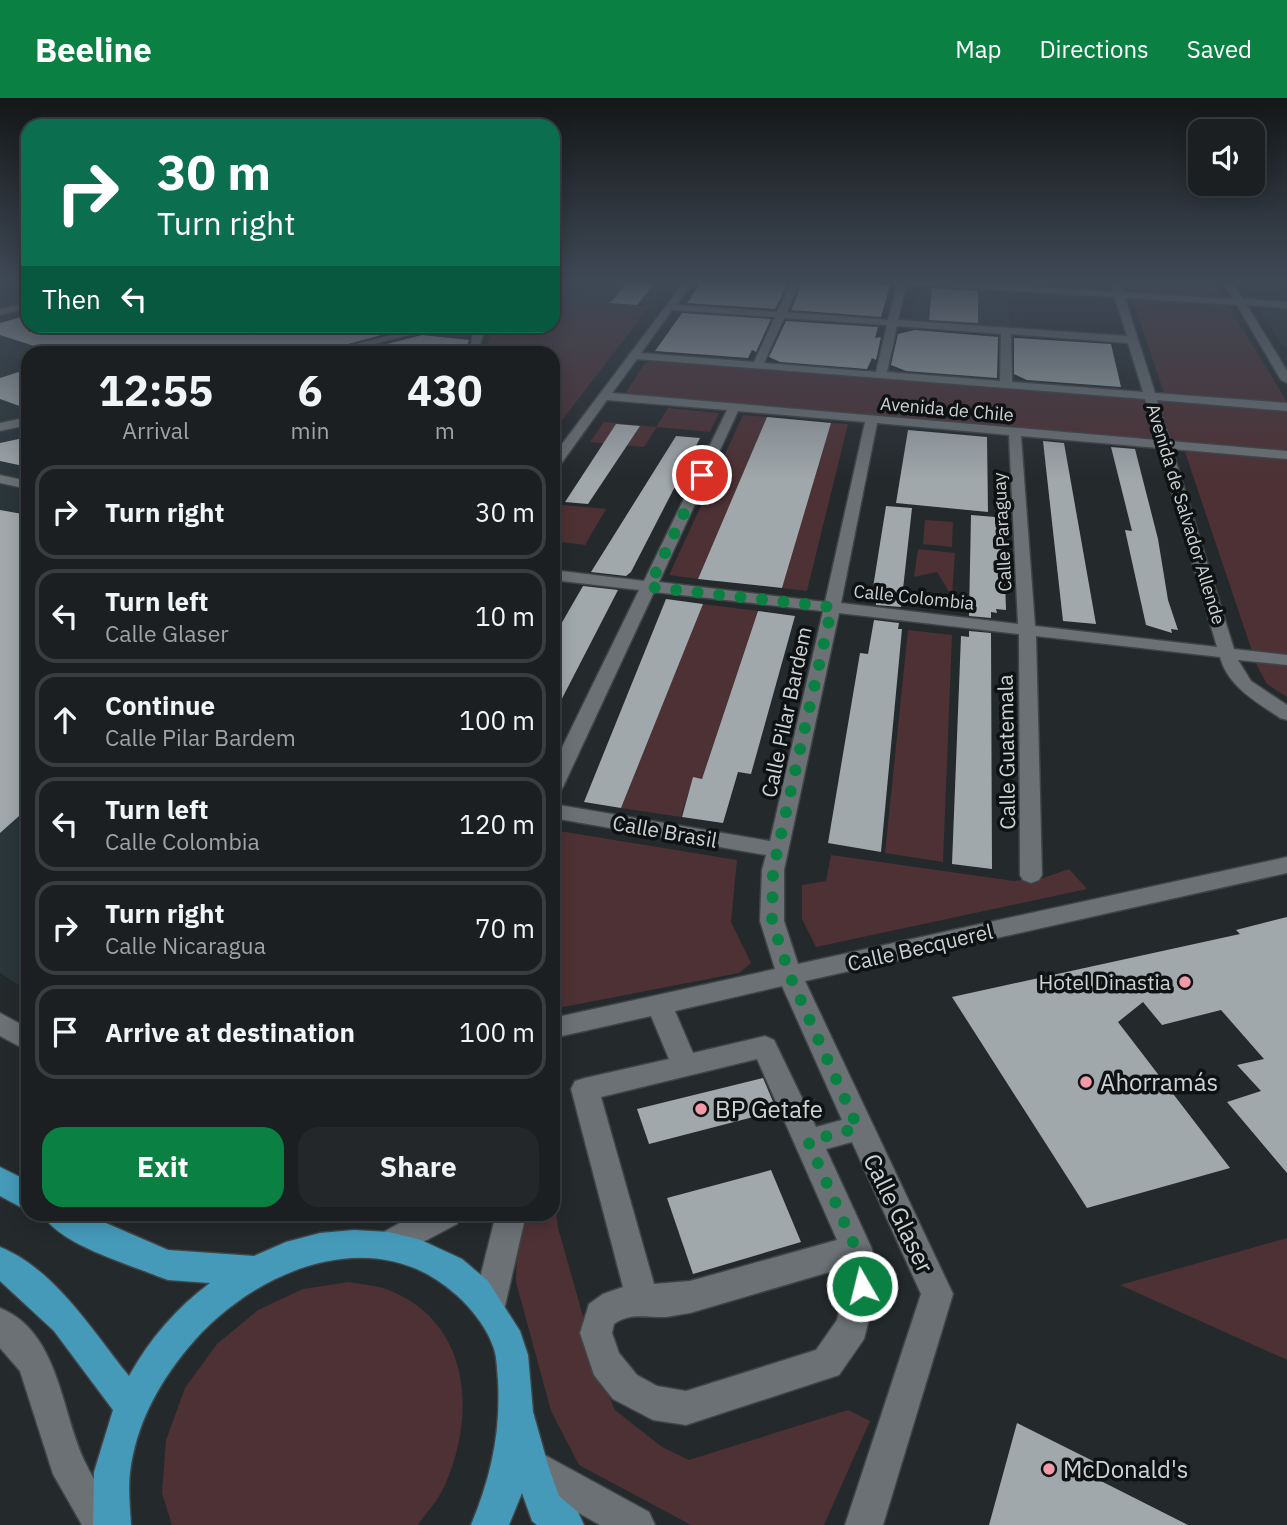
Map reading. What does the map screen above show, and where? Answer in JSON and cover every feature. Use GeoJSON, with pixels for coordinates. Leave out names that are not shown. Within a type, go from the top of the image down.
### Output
{"type":"FeatureCollection","features":[{"type":"Feature","properties":{"kind":"highway"},"geometry":{"type":"LineString","coordinates":[[0,1180],[21,1193]]}},
{"type":"Feature","properties":{"kind":"highway"},"geometry":{"type":"LineString","coordinates":[[69,1221],[85,1231],[167,1265],[255,1271]]}},
{"type":"Feature","properties":{"kind":"highway"},"geometry":{"type":"LineString","coordinates":[[113,1525],[112,1473],[132,1406],[164,1351],[206,1305],[255,1271],[300,1252],[346,1243],[389,1245],[428,1256],[462,1277],[489,1306],[510,1348],[530,1465],[545,1508],[565,1525]]}},
{"type":"Feature","properties":{"kind":"highway"},"geometry":{"type":"LineString","coordinates":[[0,1262],[34,1288],[65,1321],[107,1380],[132,1406]]}},
{"type":"Feature","properties":{"kind":"highway"},"geometry":{"type":"LineString","coordinates":[[490,1525],[502,1504],[519,1412]]}},
{"type":"Feature","properties":{"kind":"street"},"geometry":{"type":"LineString","coordinates":[[560,456],[640,348]]}},
{"type":"Feature","properties":{"kind":"street"},"geometry":{"type":"LineString","coordinates":[[758,366],[766,348]]}},
{"type":"Feature","properties":{"kind":"street"},"geometry":{"type":"LineString","coordinates":[[881,375],[887,348]]}},
{"type":"Feature","properties":{"kind":"street"},"geometry":{"type":"LineString","coordinates":[[1006,348],[1006,385]]}},
{"type":"Feature","properties":{"kind":"street","name":"Avenida de Salvador Allende"},"geometry":{"type":"LineString","coordinates":[[1135,348],[1231,666],[1245,685],[1287,714]]}},
{"type":"Feature","properties":{"kind":"street"},"geometry":{"type":"LineString","coordinates":[[1269,350],[1287,351]]}},
{"type":"Feature","properties":{"kind":"street"},"geometry":{"type":"LineString","coordinates":[[1269,350],[1287,380]]}},
{"type":"Feature","properties":{"kind":"street","name":"Avenida de Chile"},"geometry":{"type":"LineString","coordinates":[[634,356],[1287,407]]}},
{"type":"Feature","properties":{"kind":"street","name":"Avenida de Chile"},"geometry":{"type":"LineString","coordinates":[[604,396],[1287,455]]}},
{"type":"Feature","properties":{"kind":"street"},"geometry":{"type":"LineString","coordinates":[[560,772],[734,408]]}},
{"type":"Feature","properties":{"kind":"street","name":"Calle Pilar Bardem"},"geometry":{"type":"LineString","coordinates":[[781,838],[872,421]]}},
{"type":"Feature","properties":{"kind":"street"},"geometry":{"type":"LineString","coordinates":[[0,427],[21,422]]}},
{"type":"Feature","properties":{"kind":"street","name":"Calle Paraguay"},"geometry":{"type":"LineString","coordinates":[[1015,432],[1027,629]]}},
{"type":"Feature","properties":{"kind":"street"},"geometry":{"type":"LineString","coordinates":[[0,479],[21,484]]}},
{"type":"Feature","properties":{"kind":"street","name":"Calle Colombia"},"geometry":{"type":"LineString","coordinates":[[560,576],[1229,653]]}},
{"type":"Feature","properties":{"kind":"street","name":"Calle Guatemala"},"geometry":{"type":"LineString","coordinates":[[1027,629],[1031,875]]}},
{"type":"Feature","properties":{"kind":"street","name":"Avenida de Salvador Allende"},"geometry":{"type":"LineString","coordinates":[[1229,653],[1287,660]]}},
{"type":"Feature","properties":{"kind":"street","name":"Calle Brasil"},"geometry":{"type":"LineString","coordinates":[[560,812],[781,838]]}},
{"type":"Feature","properties":{"kind":"street","name":"Calle Glaser"},"geometry":{"type":"LineString","coordinates":[[781,838],[773,870],[772,921],[790,976],[937,1294],[864,1525]]}},
{"type":"Feature","properties":{"kind":"street","name":"Calle Becquerel"},"geometry":{"type":"LineString","coordinates":[[560,1027],[1287,865]]}},
{"type":"Feature","properties":{"kind":"street"},"geometry":{"type":"LineString","coordinates":[[660,1006],[685,1066]]}},
{"type":"Feature","properties":{"kind":"street"},"geometry":{"type":"LineString","coordinates":[[0,1023],[21,1036]]}},
{"type":"Feature","properties":{"kind":"street"},"geometry":{"type":"LineString","coordinates":[[642,1299],[585,1089],[765,1047],[856,1249],[862,1286],[852,1327],[827,1363],[686,1408],[653,1403],[625,1387],[606,1363],[596,1333],[600,1315],[614,1306],[642,1299],[666,1301],[690,1297],[856,1249]]}},
{"type":"Feature","properties":{"kind":"street"},"geometry":{"type":"LineString","coordinates":[[808,1141],[858,1128]]}},
{"type":"Feature","properties":{"kind":"street"},"geometry":{"type":"LineString","coordinates":[[389,1245],[433,1221]]}},
{"type":"Feature","properties":{"kind":"street"},"geometry":{"type":"LineString","coordinates":[[489,1306],[509,1221]]}},
{"type":"Feature","properties":{"kind":"street"},"geometry":{"type":"LineString","coordinates":[[0,1324],[34,1361],[71,1474],[103,1525]]}},
{"type":"Feature","properties":{"kind":"street"},"geometry":{"type":"LineString","coordinates":[[530,1465],[636,1525]]}},
{"type":"Feature","properties":{"kind":"shaded area"},"geometry":{"type":"Polygon","coordinates":[[[0,348],[21,348],[21,986],[0,973],[0,348]]]}},
{"type":"Feature","properties":{"kind":"shaded area"},"geometry":{"type":"Polygon","coordinates":[[[560,348],[618,348],[560,423],[560,348]]]}},
{"type":"Feature","properties":{"kind":"shaded area"},"geometry":{"type":"Polygon","coordinates":[[[1149,348],[1254,348],[1287,402],[1287,697],[1267,684],[1257,666],[1183,446],[630,395],[626,392],[645,363],[653,361],[1163,399],[1164,393],[1149,348]]]}},
{"type":"Feature","properties":{"kind":"shaded area"},"geometry":{"type":"Polygon","coordinates":[[[668,408],[719,413],[710,432],[657,427],[644,447],[590,442],[604,422],[656,427],[668,408]]]}},
{"type":"Feature","properties":{"kind":"shaded area"},"geometry":{"type":"Polygon","coordinates":[[[743,415],[767,417],[698,579],[669,575],[743,415]]]}},
{"type":"Feature","properties":{"kind":"shaded area"},"geometry":{"type":"Polygon","coordinates":[[[831,423],[848,424],[807,591],[782,588],[831,423]]]}},
{"type":"Feature","properties":{"kind":"shaded area"},"geometry":{"type":"Polygon","coordinates":[[[560,505],[606,509],[585,545],[560,542],[560,505]]]}},
{"type":"Feature","properties":{"kind":"shaded area"},"geometry":{"type":"Polygon","coordinates":[[[925,520],[953,522],[952,547],[923,544],[925,520]]]}},
{"type":"Feature","properties":{"kind":"shaded area"},"geometry":{"type":"Polygon","coordinates":[[[918,549],[955,553],[952,597],[937,572],[914,577],[918,549]]]}},
{"type":"Feature","properties":{"kind":"shaded area"},"geometry":{"type":"Polygon","coordinates":[[[703,604],[758,611],[702,779],[693,778],[681,817],[621,808],[703,604]]]}},
{"type":"Feature","properties":{"kind":"shaded area"},"geometry":{"type":"Polygon","coordinates":[[[908,630],[952,635],[943,862],[885,853],[908,630]]]}},
{"type":"Feature","properties":{"kind":"shaded area"},"geometry":{"type":"Polygon","coordinates":[[[560,831],[737,860],[731,922],[751,963],[739,973],[560,1008],[560,831]]]}},
{"type":"Feature","properties":{"kind":"shaded area"},"geometry":{"type":"Polygon","coordinates":[[[831,855],[1014,881],[1043,878],[1069,869],[1087,889],[816,947],[802,919],[802,885],[826,881],[831,855]]]}},
{"type":"Feature","properties":{"kind":"shaded area"},"geometry":{"type":"Polygon","coordinates":[[[523,1221],[557,1221],[600,1376],[615,1410],[662,1447],[689,1460],[848,1410],[870,1421],[824,1525],[691,1525],[579,1465],[551,1411],[516,1282],[517,1241],[523,1221]]]}},
{"type":"Feature","properties":{"kind":"shaded area"},"geometry":{"type":"Polygon","coordinates":[[[1287,1238],[1287,1360],[1120,1285],[1287,1238]]]}},
{"type":"Feature","properties":{"kind":"shaded area"},"geometry":{"type":"Polygon","coordinates":[[[349,1282],[386,1289],[418,1306],[438,1325],[451,1348],[460,1374],[463,1402],[461,1430],[445,1485],[433,1505],[418,1525],[172,1525],[162,1493],[166,1440],[185,1388],[217,1344],[258,1310],[303,1289],[349,1282]]]}},
{"type":"Feature","properties":{"kind":"building"},"geometry":{"type":"Polygon","coordinates":[[[657,348],[758,348],[756,352],[752,350],[748,358],[655,351],[657,348]]]}},
{"type":"Feature","properties":{"kind":"building"},"geometry":{"type":"Polygon","coordinates":[[[773,348],[879,348],[876,360],[872,358],[867,369],[780,362],[769,357],[773,348]]]}},
{"type":"Feature","properties":{"kind":"building"},"geometry":{"type":"Polygon","coordinates":[[[895,348],[998,348],[997,378],[906,371],[891,365],[895,348]]]}},
{"type":"Feature","properties":{"kind":"building"},"geometry":{"type":"Polygon","coordinates":[[[1014,348],[1112,348],[1121,387],[1027,380],[1014,374],[1014,348]]]}},
{"type":"Feature","properties":{"kind":"building"},"geometry":{"type":"Polygon","coordinates":[[[21,371],[21,406],[0,399],[0,378],[21,371]]]}},
{"type":"Feature","properties":{"kind":"building"},"geometry":{"type":"Polygon","coordinates":[[[767,417],[831,423],[782,588],[698,579],[767,417]]]}},
{"type":"Feature","properties":{"kind":"building"},"geometry":{"type":"Polygon","coordinates":[[[616,424],[640,426],[588,504],[565,502],[616,424]]]}},
{"type":"Feature","properties":{"kind":"building"},"geometry":{"type":"Polygon","coordinates":[[[908,430],[987,437],[988,512],[896,503],[908,430]]]}},
{"type":"Feature","properties":{"kind":"building"},"geometry":{"type":"Polygon","coordinates":[[[676,436],[700,438],[631,572],[626,576],[591,572],[676,436]]]}},
{"type":"Feature","properties":{"kind":"building"},"geometry":{"type":"Polygon","coordinates":[[[21,438],[21,466],[0,461],[0,443],[21,438]]]}},
{"type":"Feature","properties":{"kind":"building"},"geometry":{"type":"Polygon","coordinates":[[[1043,441],[1064,443],[1096,624],[1063,621],[1043,441]]]}},
{"type":"Feature","properties":{"kind":"building"},"geometry":{"type":"Polygon","coordinates":[[[1111,447],[1135,449],[1158,539],[1168,600],[1178,630],[1171,629],[1172,633],[1146,625],[1125,530],[1132,531],[1111,447]]]}},
{"type":"Feature","properties":{"kind":"building"},"geometry":{"type":"Polygon","coordinates":[[[886,506],[912,508],[901,607],[876,605],[876,596],[872,594],[886,506]]]}},
{"type":"Feature","properties":{"kind":"building"},"geometry":{"type":"Polygon","coordinates":[[[0,510],[21,514],[21,814],[0,833],[0,510]]]}},
{"type":"Feature","properties":{"kind":"building"},"geometry":{"type":"Polygon","coordinates":[[[971,515],[995,517],[995,524],[1003,524],[1006,610],[996,609],[997,613],[991,612],[991,618],[969,616],[971,515]]]}},
{"type":"Feature","properties":{"kind":"building"},"geometry":{"type":"Polygon","coordinates":[[[583,586],[618,590],[560,702],[560,626],[583,586]]]}},
{"type":"Feature","properties":{"kind":"building"},"geometry":{"type":"Polygon","coordinates":[[[666,599],[703,604],[621,808],[584,802],[666,599]]]}},
{"type":"Feature","properties":{"kind":"building"},"geometry":{"type":"Polygon","coordinates":[[[758,611],[795,616],[751,774],[738,772],[723,823],[682,817],[693,777],[702,779],[758,611]]]}},
{"type":"Feature","properties":{"kind":"building"},"geometry":{"type":"Polygon","coordinates":[[[874,620],[899,623],[898,629],[902,629],[881,852],[828,843],[860,653],[868,654],[874,620]]]}},
{"type":"Feature","properties":{"kind":"building"},"geometry":{"type":"Polygon","coordinates":[[[969,631],[991,633],[992,869],[952,864],[961,636],[969,637],[969,631]]]}},
{"type":"Feature","properties":{"kind":"building","name":"Ahorramás"},"geometry":{"type":"Polygon","coordinates":[[[1287,917],[1287,1173],[1227,1102],[1261,1091],[1237,1065],[1264,1059],[1221,1010],[1162,1025],[1143,1002],[1118,1022],[1230,1168],[1087,1208],[952,997],[1240,934],[1236,930],[1287,917]]]}},
{"type":"Feature","properties":{"kind":"building"},"geometry":{"type":"Polygon","coordinates":[[[763,1078],[777,1111],[649,1144],[637,1109],[763,1078]]]}},
{"type":"Feature","properties":{"kind":"building"},"geometry":{"type":"Polygon","coordinates":[[[771,1170],[801,1242],[693,1274],[667,1198],[771,1170]]]}},
{"type":"Feature","properties":{"kind":"building","name":"McDonald's"},"geometry":{"type":"Polygon","coordinates":[[[1017,1423],[1095,1462],[1093,1477],[1188,1525],[989,1525],[1017,1423]]]}},
{"type":"Feature","properties":{"kind":"place","name":"Hotel Dinastia"},"geometry":{"type":"Point","coordinates":[1185,982]}},
{"type":"Feature","properties":{"kind":"place","name":"Ahorramás"},"geometry":{"type":"Point","coordinates":[1086,1082]}},
{"type":"Feature","properties":{"kind":"place","name":"BP Getafe"},"geometry":{"type":"Point","coordinates":[701,1109]}},
{"type":"Feature","properties":{"kind":"place","name":"McDonald's"},"geometry":{"type":"Point","coordinates":[1049,1469]}},
{"type":"Feature","properties":{"kind":"route"},"geometry":{"type":"LineString","coordinates":[[702,475],[649,587],[832,607],[773,870],[772,921],[790,976],[858,1128],[808,1141],[856,1249],[862,1286]]}}]}
